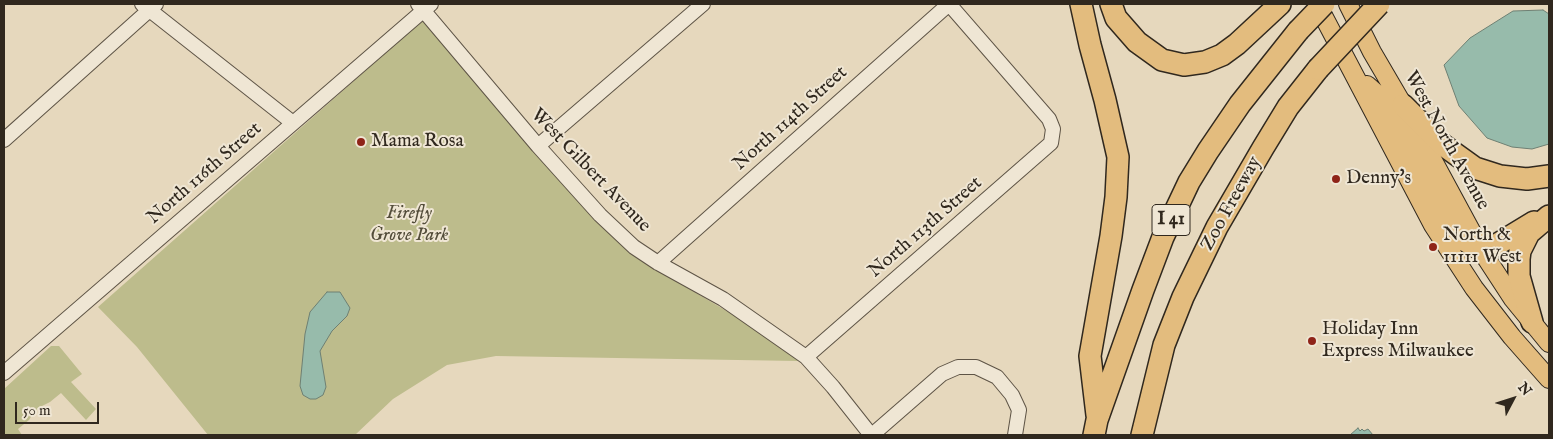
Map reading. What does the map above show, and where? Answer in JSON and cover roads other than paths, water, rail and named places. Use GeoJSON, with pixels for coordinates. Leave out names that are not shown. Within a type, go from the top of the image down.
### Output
{"type":"FeatureCollection","features":[{"type":"Feature","properties":{"kind":"highway"},"geometry":{"type":"LineString","coordinates":[[1081,4],[1118,156],[1116,197],[1112,226],[1090,356],[1096,428]]}},
{"type":"Feature","properties":{"kind":"highway"},"geometry":{"type":"LineString","coordinates":[[1111,4],[1116,18],[1136,42],[1162,60],[1184,65],[1205,62],[1222,55],[1237,44],[1280,4]]}},
{"type":"Feature","properties":{"kind":"highway","name":"I 41"},"geometry":{"type":"LineString","coordinates":[[1096,428],[1163,237],[1189,182],[1240,104],[1298,31],[1324,4]]}},
{"type":"Feature","properties":{"kind":"highway","name":"Zoo Freeway"},"geometry":{"type":"LineString","coordinates":[[1142,435],[1164,345],[1183,297],[1217,227],[1288,107],[1318,69],[1379,4]]}},
{"type":"Feature","properties":{"kind":"highway"},"geometry":{"type":"LineString","coordinates":[[1403,105],[1443,145],[1476,168],[1500,176],[1527,179],[1549,176]]}},
{"type":"Feature","properties":{"kind":"highway"},"geometry":{"type":"LineString","coordinates":[[1483,252],[1549,215]]}},
{"type":"Feature","properties":{"kind":"highway"},"geometry":{"type":"LineString","coordinates":[[1532,322],[1519,276],[1520,251],[1529,233],[1549,215]]}},
{"type":"Feature","properties":{"kind":"main road"},"geometry":{"type":"LineString","coordinates":[[1317,4],[1413,188],[1459,266],[1512,337],[1549,378]]}},
{"type":"Feature","properties":{"kind":"main road","name":"West North Avenue"},"geometry":{"type":"LineString","coordinates":[[1348,4],[1372,52],[1483,252],[1513,299],[1549,343]]}},
{"type":"Feature","properties":{"kind":"main road"},"geometry":{"type":"LineString","coordinates":[[1353,72],[1377,94],[1399,126],[1450,224],[1463,240],[1483,252],[1459,266]]}},
{"type":"Feature","properties":{"kind":"street"},"geometry":{"type":"LineString","coordinates":[[538,146],[703,4]]}},
{"type":"Feature","properties":{"kind":"street","name":"North 113th Street"},"geometry":{"type":"LineString","coordinates":[[806,357],[1051,143],[1053,128],[1049,119],[949,4]]}},
{"type":"Feature","properties":{"kind":"street","name":"North 114th Street"},"geometry":{"type":"LineString","coordinates":[[658,263],[949,4]]}},
{"type":"Feature","properties":{"kind":"street"},"geometry":{"type":"LineString","coordinates":[[4,140],[149,6],[293,123]]}},
{"type":"Feature","properties":{"kind":"street","name":"West Gilbert Avenue"},"geometry":{"type":"LineString","coordinates":[[424,6],[538,146],[600,215],[634,246],[658,263],[724,299],[806,357],[833,387],[871,435],[942,374],[958,367],[976,367],[997,377],[1012,395],[1019,410],[1015,435]]}},
{"type":"Feature","properties":{"kind":"street","name":"North 116th Street"},"geometry":{"type":"LineString","coordinates":[[4,373],[293,123],[424,6]]}},
{"type":"Feature","properties":{"kind":"place","name":"Mama Rosa"},"geometry":{"type":"Point","coordinates":[361,142]}},
{"type":"Feature","properties":{"kind":"place","name":"Denny's"},"geometry":{"type":"Point","coordinates":[1336,179]}},
{"type":"Feature","properties":{"kind":"place","name":"North & 11111 West"},"geometry":{"type":"Point","coordinates":[1433,247]}},
{"type":"Feature","properties":{"kind":"place","name":"Holiday Inn Express Milwaukee"},"geometry":{"type":"Point","coordinates":[1312,341]}},
{"type":"Feature","properties":{"kind":"park label","name":"Firefly Grove Park"},"geometry":{"type":"Point","coordinates":[409,225]}}]}
